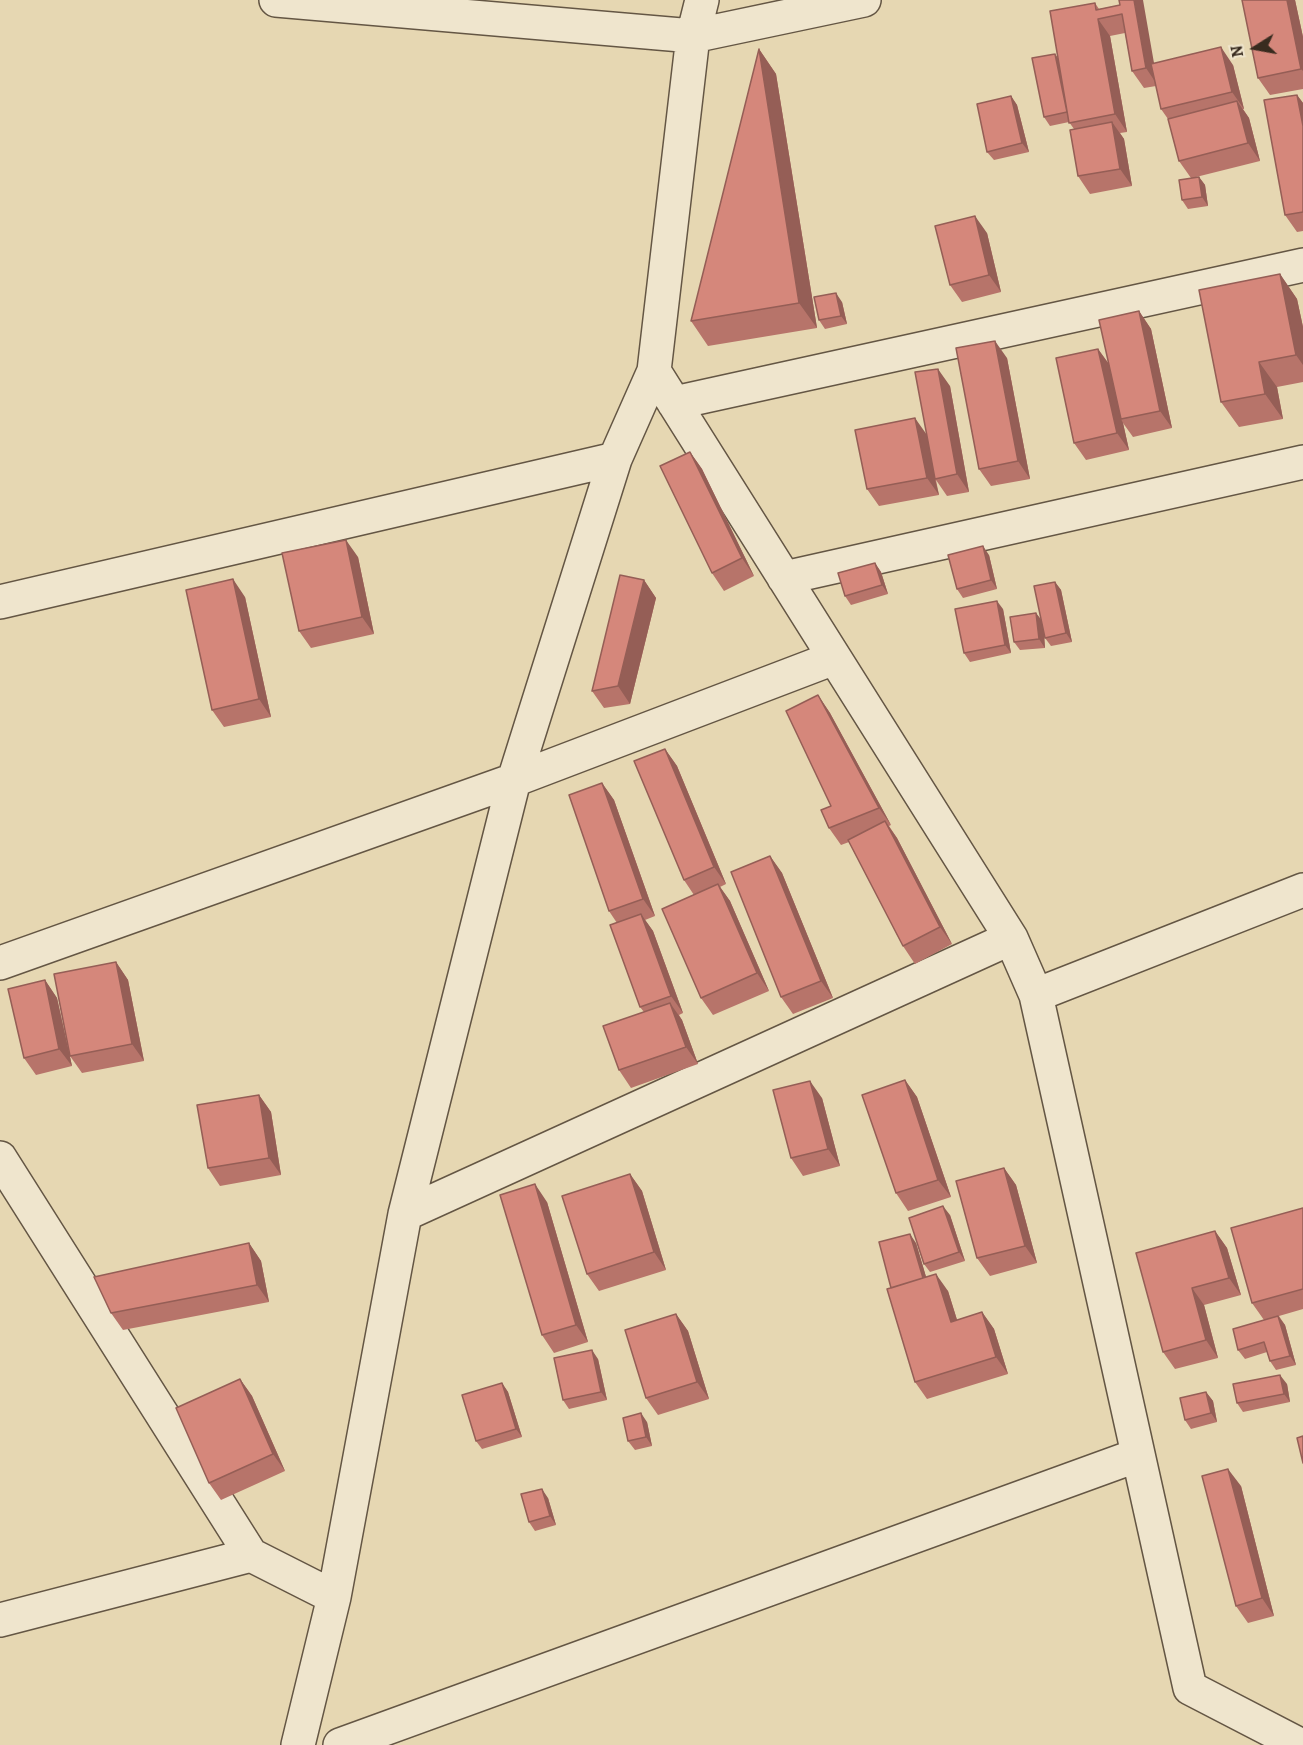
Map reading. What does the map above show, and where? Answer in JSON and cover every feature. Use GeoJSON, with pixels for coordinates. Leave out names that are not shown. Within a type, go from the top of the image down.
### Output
{"type":"FeatureCollection","features":[{"type":"Feature","properties":{"kind":"street"},"geometry":{"type":"LineString","coordinates":[[276,0],[693,36],[864,0]]}},
{"type":"Feature","properties":{"kind":"street"},"geometry":{"type":"LineString","coordinates":[[298,1745],[334,1597],[405,1214],[514,780],[615,459],[654,370],[693,36],[702,0]]}},
{"type":"Feature","properties":{"kind":"street"},"geometry":{"type":"LineString","coordinates":[[674,403],[1303,265]]}},
{"type":"Feature","properties":{"kind":"street"},"geometry":{"type":"LineString","coordinates":[[654,370],[1011,938],[1036,995],[1190,1688],[1300,1745]]}},
{"type":"Feature","properties":{"kind":"street"},"geometry":{"type":"LineString","coordinates":[[0,602],[615,459]]}},
{"type":"Feature","properties":{"kind":"street"},"geometry":{"type":"LineString","coordinates":[[784,578],[1303,462]]}},
{"type":"Feature","properties":{"kind":"street"},"geometry":{"type":"LineString","coordinates":[[0,963],[514,780],[834,658]]}},
{"type":"Feature","properties":{"kind":"street"},"geometry":{"type":"LineString","coordinates":[[1036,995],[1303,890]]}},
{"type":"Feature","properties":{"kind":"street"},"geometry":{"type":"LineString","coordinates":[[405,1214],[1011,938]]}},
{"type":"Feature","properties":{"kind":"street"},"geometry":{"type":"LineString","coordinates":[[0,1158],[251,1555],[334,1597]]}},
{"type":"Feature","properties":{"kind":"street"},"geometry":{"type":"LineString","coordinates":[[340,1745],[1138,1455]]}},
{"type":"Feature","properties":{"kind":"street"},"geometry":{"type":"LineString","coordinates":[[0,1620],[251,1555]]}},
{"type":"Feature","properties":{"kind":"building"},"geometry":{"type":"Polygon","coordinates":[[[1119,0],[1134,0],[1146,68],[1132,71],[1122,14],[1098,19],[1115,114],[1069,123],[1050,11],[1095,3],[1096,10],[1120,5],[1119,0]]]}},
{"type":"Feature","properties":{"kind":"building"},"geometry":{"type":"Polygon","coordinates":[[[1242,0],[1287,0],[1301,69],[1258,78],[1242,0]]]}},
{"type":"Feature","properties":{"kind":"building"},"geometry":{"type":"Polygon","coordinates":[[[1221,47],[1232,92],[1161,109],[1151,64],[1221,47]]]}},
{"type":"Feature","properties":{"kind":"building"},"geometry":{"type":"Polygon","coordinates":[[[759,49],[799,303],[691,321],[759,49]]]}},
{"type":"Feature","properties":{"kind":"building"},"geometry":{"type":"Polygon","coordinates":[[[1055,54],[1067,112],[1044,117],[1032,58],[1055,54]]]}},
{"type":"Feature","properties":{"kind":"building"},"geometry":{"type":"Polygon","coordinates":[[[1297,95],[1303,126],[1303,212],[1285,215],[1264,100],[1297,95]]]}},
{"type":"Feature","properties":{"kind":"building"},"geometry":{"type":"Polygon","coordinates":[[[1011,96],[1022,143],[987,152],[977,104],[1011,96]]]}},
{"type":"Feature","properties":{"kind":"building"},"geometry":{"type":"Polygon","coordinates":[[[1237,101],[1248,143],[1179,161],[1168,119],[1237,101]]]}},
{"type":"Feature","properties":{"kind":"building"},"geometry":{"type":"Polygon","coordinates":[[[1112,122],[1120,169],[1078,176],[1070,130],[1112,122]]]}},
{"type":"Feature","properties":{"kind":"building"},"geometry":{"type":"Polygon","coordinates":[[[1199,177],[1202,197],[1182,200],[1179,180],[1199,177]]]}},
{"type":"Feature","properties":{"kind":"building"},"geometry":{"type":"Polygon","coordinates":[[[975,216],[989,275],[950,285],[935,226],[975,216]]]}},
{"type":"Feature","properties":{"kind":"building"},"geometry":{"type":"Polygon","coordinates":[[[1280,274],[1296,355],[1259,362],[1265,394],[1221,402],[1199,290],[1280,274]]]}},
{"type":"Feature","properties":{"kind":"building"},"geometry":{"type":"Polygon","coordinates":[[[836,293],[841,316],[819,320],[814,297],[836,293]]]}},
{"type":"Feature","properties":{"kind":"building"},"geometry":{"type":"Polygon","coordinates":[[[1139,311],[1160,411],[1121,419],[1099,320],[1139,311]]]}},
{"type":"Feature","properties":{"kind":"building"},"geometry":{"type":"Polygon","coordinates":[[[995,341],[1018,461],[979,469],[956,348],[995,341]]]}},
{"type":"Feature","properties":{"kind":"building"},"geometry":{"type":"Polygon","coordinates":[[[1098,349],[1117,433],[1074,443],[1056,358],[1098,349]]]}},
{"type":"Feature","properties":{"kind":"building"},"geometry":{"type":"Polygon","coordinates":[[[938,369],[957,474],[935,479],[915,372],[938,369]]]}},
{"type":"Feature","properties":{"kind":"building"},"geometry":{"type":"Polygon","coordinates":[[[915,418],[927,478],[867,489],[855,430],[915,418]]]}},
{"type":"Feature","properties":{"kind":"building"},"geometry":{"type":"Polygon","coordinates":[[[690,452],[742,558],[712,573],[660,466],[690,452]]]}},
{"type":"Feature","properties":{"kind":"building"},"geometry":{"type":"Polygon","coordinates":[[[346,540],[362,617],[299,631],[282,553],[346,540]]]}},
{"type":"Feature","properties":{"kind":"building"},"geometry":{"type":"Polygon","coordinates":[[[983,546],[991,580],[957,589],[948,555],[983,546]]]}},
{"type":"Feature","properties":{"kind":"building"},"geometry":{"type":"Polygon","coordinates":[[[875,563],[882,585],[845,596],[838,573],[875,563]]]}},
{"type":"Feature","properties":{"kind":"building"},"geometry":{"type":"Polygon","coordinates":[[[620,575],[644,580],[618,686],[592,691],[620,575]]]}},
{"type":"Feature","properties":{"kind":"building"},"geometry":{"type":"Polygon","coordinates":[[[233,579],[259,699],[212,710],[186,590],[233,579]]]}},
{"type":"Feature","properties":{"kind":"building"},"geometry":{"type":"Polygon","coordinates":[[[1055,582],[1066,633],[1045,638],[1034,586],[1055,582]]]}},
{"type":"Feature","properties":{"kind":"building"},"geometry":{"type":"Polygon","coordinates":[[[997,601],[1005,645],[964,653],[955,609],[997,601]]]}},
{"type":"Feature","properties":{"kind":"building"},"geometry":{"type":"Polygon","coordinates":[[[1036,613],[1039,639],[1014,642],[1010,617],[1036,613]]]}},
{"type":"Feature","properties":{"kind":"building"},"geometry":{"type":"Polygon","coordinates":[[[818,695],[879,808],[829,828],[821,810],[831,806],[786,711],[818,695]]]}},
{"type":"Feature","properties":{"kind":"building"},"geometry":{"type":"Polygon","coordinates":[[[665,749],[714,867],[684,880],[634,761],[665,749]]]}},
{"type":"Feature","properties":{"kind":"building"},"geometry":{"type":"Polygon","coordinates":[[[602,783],[643,899],[609,911],[569,795],[602,783]]]}},
{"type":"Feature","properties":{"kind":"building"},"geometry":{"type":"Polygon","coordinates":[[[885,821],[940,927],[903,946],[848,840],[885,821]]]}},
{"type":"Feature","properties":{"kind":"building"},"geometry":{"type":"Polygon","coordinates":[[[770,856],[821,981],[781,997],[731,872],[770,856]]]}},
{"type":"Feature","properties":{"kind":"building"},"geometry":{"type":"Polygon","coordinates":[[[718,884],[757,973],[701,998],[662,909],[718,884]]]}},
{"type":"Feature","properties":{"kind":"building"},"geometry":{"type":"Polygon","coordinates":[[[641,914],[671,996],[640,1007],[610,925],[641,914]]]}},
{"type":"Feature","properties":{"kind":"building"},"geometry":{"type":"Polygon","coordinates":[[[116,962],[132,1044],[70,1056],[54,974],[116,962]]]}},
{"type":"Feature","properties":{"kind":"building"},"geometry":{"type":"Polygon","coordinates":[[[45,980],[59,1049],[24,1058],[8,989],[45,980]]]}},
{"type":"Feature","properties":{"kind":"building"},"geometry":{"type":"Polygon","coordinates":[[[670,1003],[686,1047],[619,1070],[603,1026],[670,1003]]]}},
{"type":"Feature","properties":{"kind":"building"},"geometry":{"type":"Polygon","coordinates":[[[905,1080],[938,1180],[896,1193],[862,1095],[905,1080]]]}},
{"type":"Feature","properties":{"kind":"building"},"geometry":{"type":"Polygon","coordinates":[[[810,1081],[828,1149],[791,1158],[773,1090],[810,1081]]]}},
{"type":"Feature","properties":{"kind":"building"},"geometry":{"type":"Polygon","coordinates":[[[259,1095],[269,1158],[208,1168],[197,1105],[259,1095]]]}},
{"type":"Feature","properties":{"kind":"building"},"geometry":{"type":"Polygon","coordinates":[[[1004,1168],[1025,1246],[977,1258],[956,1181],[1004,1168]]]}},
{"type":"Feature","properties":{"kind":"building"},"geometry":{"type":"Polygon","coordinates":[[[630,1174],[654,1252],[587,1274],[562,1196],[630,1174]]]}},
{"type":"Feature","properties":{"kind":"building"},"geometry":{"type":"Polygon","coordinates":[[[535,1184],[576,1325],[542,1335],[500,1195],[535,1184]]]}},
{"type":"Feature","properties":{"kind":"building"},"geometry":{"type":"Polygon","coordinates":[[[943,1206],[959,1252],[924,1264],[909,1218],[943,1206]]]}},
{"type":"Feature","properties":{"kind":"building"},"geometry":{"type":"Polygon","coordinates":[[[1303,1208],[1303,1289],[1252,1303],[1231,1228],[1303,1208]]]}},
{"type":"Feature","properties":{"kind":"building"},"geometry":{"type":"Polygon","coordinates":[[[1215,1231],[1229,1278],[1192,1288],[1206,1340],[1163,1352],[1136,1253],[1215,1231]]]}},
{"type":"Feature","properties":{"kind":"building"},"geometry":{"type":"Polygon","coordinates":[[[910,1234],[923,1278],[891,1288],[879,1242],[910,1234]]]}},
{"type":"Feature","properties":{"kind":"building"},"geometry":{"type":"Polygon","coordinates":[[[249,1243],[257,1285],[111,1313],[94,1277],[249,1243]]]}},
{"type":"Feature","properties":{"kind":"building"},"geometry":{"type":"Polygon","coordinates":[[[936,1274],[951,1322],[982,1312],[996,1357],[915,1382],[887,1289],[936,1274]]]}},
{"type":"Feature","properties":{"kind":"building"},"geometry":{"type":"Polygon","coordinates":[[[676,1314],[697,1382],[646,1398],[625,1330],[676,1314]]]}},
{"type":"Feature","properties":{"kind":"building"},"geometry":{"type":"Polygon","coordinates":[[[1278,1316],[1290,1356],[1270,1361],[1264,1342],[1238,1350],[1233,1329],[1278,1316]]]}},
{"type":"Feature","properties":{"kind":"building"},"geometry":{"type":"Polygon","coordinates":[[[592,1350],[601,1392],[563,1400],[554,1358],[592,1350]]]}},
{"type":"Feature","properties":{"kind":"building"},"geometry":{"type":"Polygon","coordinates":[[[1280,1375],[1284,1394],[1237,1403],[1233,1384],[1280,1375]]]}},
{"type":"Feature","properties":{"kind":"building"},"geometry":{"type":"Polygon","coordinates":[[[240,1379],[273,1454],[209,1483],[176,1408],[240,1379]]]}},
{"type":"Feature","properties":{"kind":"building"},"geometry":{"type":"Polygon","coordinates":[[[502,1383],[516,1429],[476,1441],[462,1395],[502,1383]]]}},
{"type":"Feature","properties":{"kind":"building"},"geometry":{"type":"Polygon","coordinates":[[[1206,1392],[1211,1413],[1185,1420],[1180,1398],[1206,1392]]]}},
{"type":"Feature","properties":{"kind":"building"},"geometry":{"type":"Polygon","coordinates":[[[641,1413],[646,1437],[628,1441],[623,1418],[641,1413]]]}},
{"type":"Feature","properties":{"kind":"building"},"geometry":{"type":"Polygon","coordinates":[[[1303,1436],[1303,1463],[1297,1438],[1303,1436]]]}},
{"type":"Feature","properties":{"kind":"building"},"geometry":{"type":"Polygon","coordinates":[[[1228,1469],[1262,1598],[1236,1606],[1202,1476],[1228,1469]]]}},
{"type":"Feature","properties":{"kind":"building"},"geometry":{"type":"Polygon","coordinates":[[[542,1489],[550,1516],[529,1522],[521,1494],[542,1489]]]}}]}
